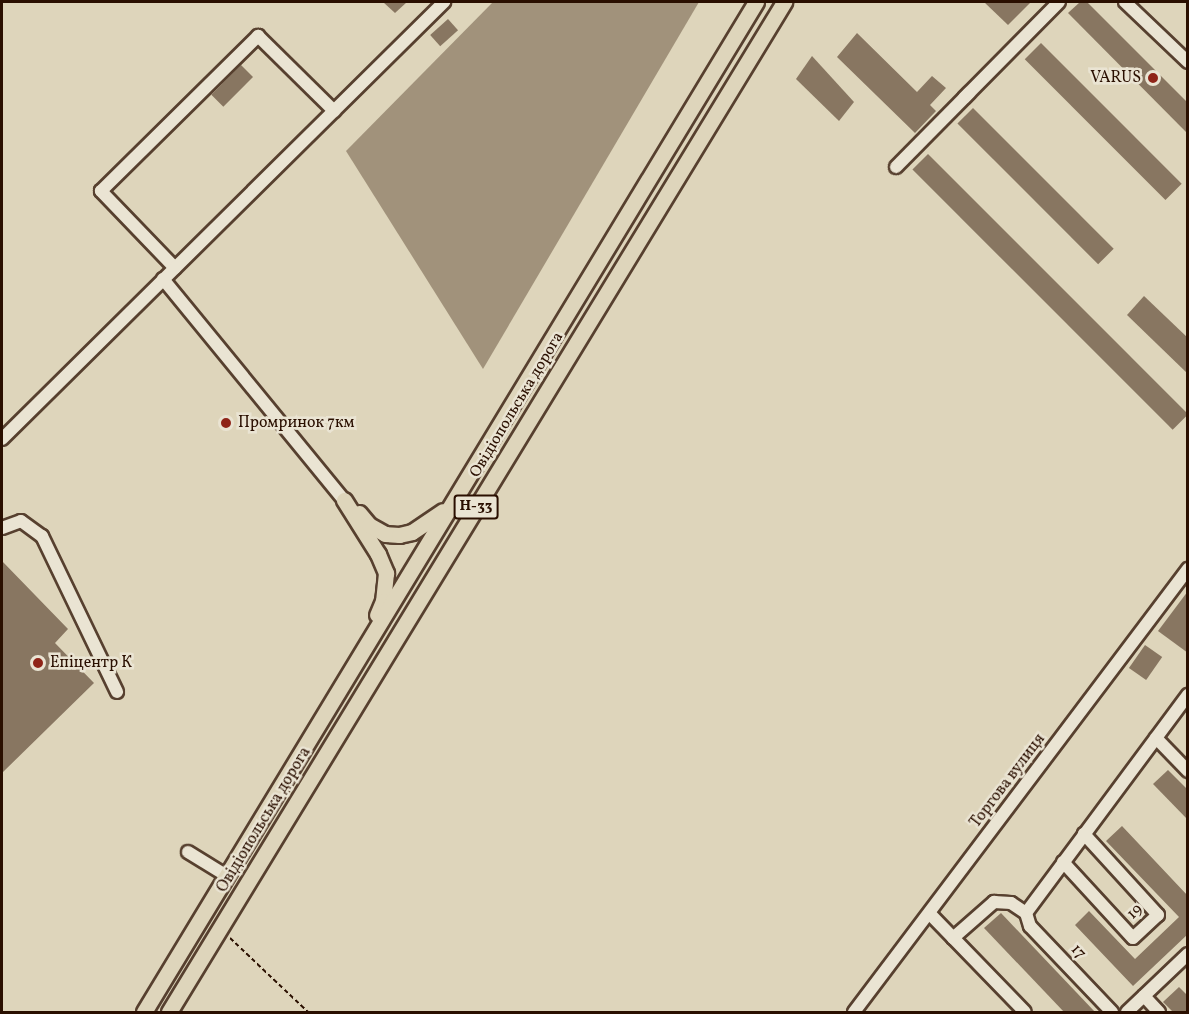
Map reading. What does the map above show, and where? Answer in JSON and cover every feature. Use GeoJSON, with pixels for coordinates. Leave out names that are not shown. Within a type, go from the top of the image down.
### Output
{"type":"FeatureCollection","features":[{"type":"Feature","properties":{"kind":"main road","name":"Овідіопольська дорога"},"geometry":{"type":"LineString","coordinates":[[144,1012],[756,2]]}},
{"type":"Feature","properties":{"kind":"main road","name":"Овідіопольська дорога"},"geometry":{"type":"LineString","coordinates":[[169,1012],[784,2]]}},
{"type":"Feature","properties":{"kind":"main road"},"geometry":{"type":"LineString","coordinates":[[344,500],[369,525],[399,535],[428,523],[451,505]]}},
{"type":"Feature","properties":{"kind":"main road"},"geometry":{"type":"LineString","coordinates":[[344,500],[378,554],[386,573],[383,601],[359,658]]}},
{"type":"Feature","properties":{"kind":"street"},"geometry":{"type":"LineString","coordinates":[[2,439],[444,2]]}},
{"type":"Feature","properties":{"kind":"street"},"geometry":{"type":"LineString","coordinates":[[896,167],[1059,2]]}},
{"type":"Feature","properties":{"kind":"street"},"geometry":{"type":"LineString","coordinates":[[1125,2],[1188,62]]}},
{"type":"Feature","properties":{"kind":"street"},"geometry":{"type":"LineString","coordinates":[[175,268],[101,191],[258,36],[334,111]]}},
{"type":"Feature","properties":{"kind":"street"},"geometry":{"type":"LineString","coordinates":[[163,279],[344,500]]}},
{"type":"Feature","properties":{"kind":"street"},"geometry":{"type":"LineString","coordinates":[[2,528],[21,521],[42,536],[117,692]]}},
{"type":"Feature","properties":{"kind":"street","name":"Торгова вулиця"},"geometry":{"type":"LineString","coordinates":[[854,1012],[1188,569]]}},
{"type":"Feature","properties":{"kind":"street"},"geometry":{"type":"LineString","coordinates":[[953,938],[994,902],[1011,903],[1026,913],[1188,696]]}},
{"type":"Feature","properties":{"kind":"street"},"geometry":{"type":"LineString","coordinates":[[1178,709],[1188,719]]}},
{"type":"Feature","properties":{"kind":"street"},"geometry":{"type":"LineString","coordinates":[[1156,738],[1188,771]]}},
{"type":"Feature","properties":{"kind":"street","name":"19"},"geometry":{"type":"LineString","coordinates":[[1063,862],[1132,938],[1158,915],[1084,834]]}},
{"type":"Feature","properties":{"kind":"street"},"geometry":{"type":"LineString","coordinates":[[188,852],[227,876]]}},
{"type":"Feature","properties":{"kind":"street","name":"17"},"geometry":{"type":"LineString","coordinates":[[1026,913],[1030,926],[1112,1012]]}},
{"type":"Feature","properties":{"kind":"street"},"geometry":{"type":"LineString","coordinates":[[930,914],[1025,1012]]}},
{"type":"Feature","properties":{"kind":"street"},"geometry":{"type":"LineString","coordinates":[[1126,1012],[1188,954]]}},
{"type":"Feature","properties":{"kind":"street"},"geometry":{"type":"LineString","coordinates":[[1144,996],[1159,1012]]}},
{"type":"Feature","properties":{"kind":"path"},"geometry":{"type":"LineString","coordinates":[[226,934],[308,1012]]}},
{"type":"Feature","properties":{"kind":"shaded area"},"geometry":{"type":"Polygon","coordinates":[[[493,2],[699,2],[483,369],[346,151],[493,2]]]}},
{"type":"Feature","properties":{"kind":"building"},"geometry":{"type":"Polygon","coordinates":[[[383,2],[407,2],[395,13],[383,2]]]}},
{"type":"Feature","properties":{"kind":"building"},"geometry":{"type":"Polygon","coordinates":[[[984,2],[1031,2],[1008,25],[984,2]]]}},
{"type":"Feature","properties":{"kind":"building"},"geometry":{"type":"Polygon","coordinates":[[[1080,2],[1087,2],[1188,103],[1188,134],[1068,13],[1080,2]]]}},
{"type":"Feature","properties":{"kind":"building"},"geometry":{"type":"Polygon","coordinates":[[[448,19],[458,30],[440,46],[430,35],[448,19]]]}},
{"type":"Feature","properties":{"kind":"building"},"geometry":{"type":"Polygon","coordinates":[[[857,33],[917,92],[932,76],[946,88],[930,105],[936,111],[915,133],[837,57],[857,33]]]}},
{"type":"Feature","properties":{"kind":"building"},"geometry":{"type":"Polygon","coordinates":[[[1041,43],[1182,184],[1165,200],[1025,59],[1041,43]]]}},
{"type":"Feature","properties":{"kind":"building"},"geometry":{"type":"Polygon","coordinates":[[[812,56],[854,102],[839,121],[796,79],[812,56]]]}},
{"type":"Feature","properties":{"kind":"building"},"geometry":{"type":"Polygon","coordinates":[[[241,65],[253,77],[223,107],[211,95],[241,65]]]}},
{"type":"Feature","properties":{"kind":"building"},"geometry":{"type":"Polygon","coordinates":[[[973,108],[1114,249],[1098,264],[957,124],[973,108]]]}},
{"type":"Feature","properties":{"kind":"building"},"geometry":{"type":"Polygon","coordinates":[[[928,154],[1188,414],[1173,430],[912,170],[928,154]]]}},
{"type":"Feature","properties":{"kind":"building"},"geometry":{"type":"Polygon","coordinates":[[[1144,296],[1188,338],[1188,374],[1127,315],[1144,296]]]}},
{"type":"Feature","properties":{"kind":"building","name":"Епіцентр К"},"geometry":{"type":"Polygon","coordinates":[[[2,561],[68,629],[55,643],[94,683],[2,773],[2,561]]]}},
{"type":"Feature","properties":{"kind":"building"},"geometry":{"type":"Polygon","coordinates":[[[1188,591],[1188,653],[1158,631],[1188,591]]]}},
{"type":"Feature","properties":{"kind":"building"},"geometry":{"type":"Polygon","coordinates":[[[1145,645],[1162,657],[1146,680],[1129,668],[1145,645]]]}},
{"type":"Feature","properties":{"kind":"building"},"geometry":{"type":"Polygon","coordinates":[[[1168,770],[1188,790],[1188,820],[1153,784],[1168,770]]]}},
{"type":"Feature","properties":{"kind":"building"},"geometry":{"type":"Polygon","coordinates":[[[1122,826],[1188,896],[1188,934],[1133,986],[1075,925],[1089,911],[1135,959],[1179,917],[1106,841],[1122,826]]]}},
{"type":"Feature","properties":{"kind":"building"},"geometry":{"type":"Polygon","coordinates":[[[1001,913],[1095,1012],[1064,1012],[984,928],[1001,913]]]}},
{"type":"Feature","properties":{"kind":"building"},"geometry":{"type":"Polygon","coordinates":[[[1179,987],[1188,996],[1188,1012],[1173,1012],[1163,1002],[1179,987]]]}},
{"type":"Feature","properties":{"kind":"place","name":"VARUS"},"geometry":{"type":"Point","coordinates":[1153,78]}},
{"type":"Feature","properties":{"kind":"place","name":"Промринок 7км"},"geometry":{"type":"Point","coordinates":[226,423]}},
{"type":"Feature","properties":{"kind":"place","name":"Епіцентр К"},"geometry":{"type":"Point","coordinates":[38,663]}}]}
